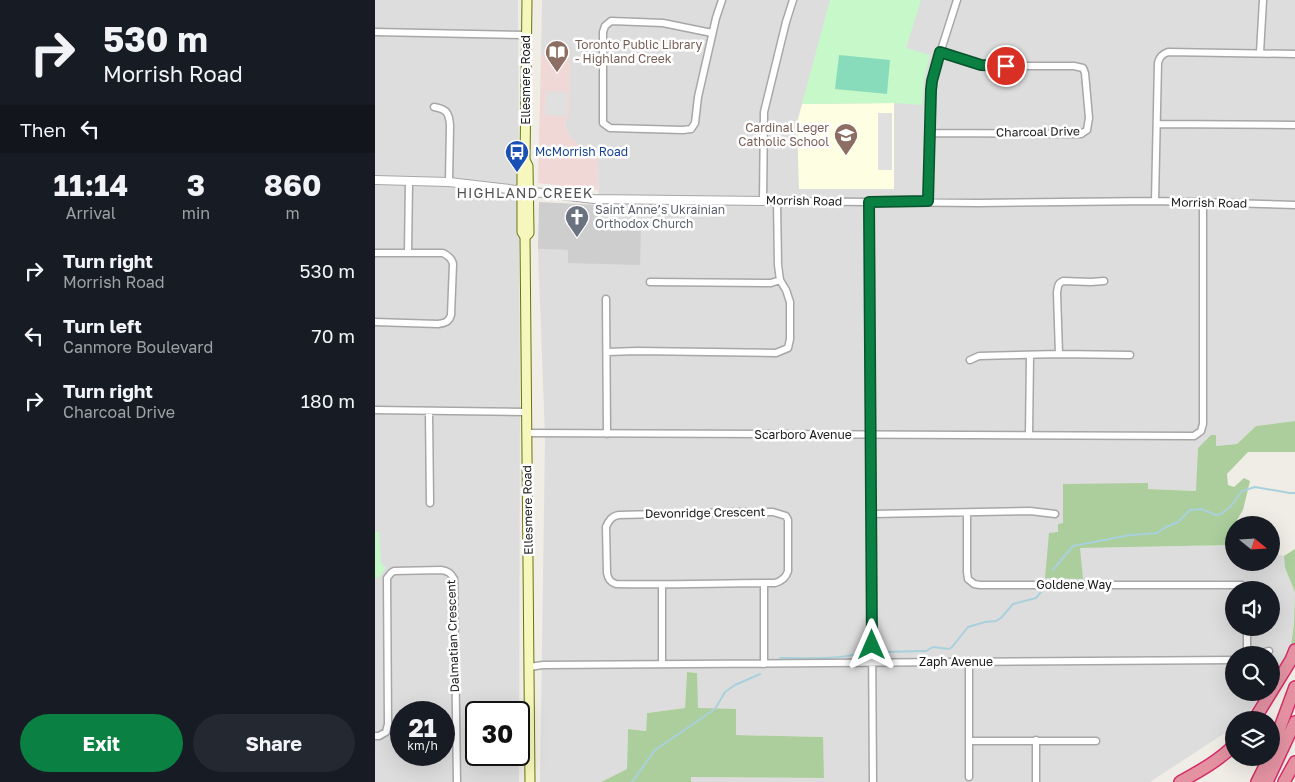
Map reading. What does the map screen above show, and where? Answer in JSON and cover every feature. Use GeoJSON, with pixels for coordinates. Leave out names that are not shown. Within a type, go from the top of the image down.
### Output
{"type":"FeatureCollection","features":[{"type":"Feature","properties":{"kind":"highway"},"geometry":{"type":"LineString","coordinates":[[1260,711],[1295,650]]}},
{"type":"Feature","properties":{"kind":"highway"},"geometry":{"type":"LineString","coordinates":[[1280,728],[1295,688]]}},
{"type":"Feature","properties":{"kind":"highway"},"geometry":{"type":"LineString","coordinates":[[1267,782],[1295,722]]}},
{"type":"Feature","properties":{"kind":"highway"},"geometry":{"type":"LineString","coordinates":[[1180,782],[1225,753]]}},
{"type":"Feature","properties":{"kind":"highway"},"geometry":{"type":"LineString","coordinates":[[1284,782],[1295,762]]}},
{"type":"Feature","properties":{"kind":"highway"},"geometry":{"type":"LineString","coordinates":[[1257,782],[1265,766]]}},
{"type":"Feature","properties":{"kind":"main road","name":"Ellesmere Road"},"geometry":{"type":"LineString","coordinates":[[527,0],[525,160],[522,165],[525,191],[522,232],[525,237],[530,782]]}},
{"type":"Feature","properties":{"kind":"street"},"geometry":{"type":"LineString","coordinates":[[712,33],[650,22],[611,21],[605,26],[603,32],[603,123],[610,128],[691,129],[695,123],[698,97],[712,33],[722,0]]}},
{"type":"Feature","properties":{"kind":"street"},"geometry":{"type":"LineString","coordinates":[[763,201],[764,112],[793,0]]}},
{"type":"Feature","properties":{"kind":"street"},"geometry":{"type":"LineString","coordinates":[[928,201],[932,81],[957,0]]}},
{"type":"Feature","properties":{"kind":"street"},"geometry":{"type":"LineString","coordinates":[[1260,53],[1263,0]]}},
{"type":"Feature","properties":{"kind":"street"},"geometry":{"type":"LineString","coordinates":[[375,32],[527,34]]}},
{"type":"Feature","properties":{"kind":"street","name":"Charcoal Drive"},"geometry":{"type":"LineString","coordinates":[[930,133],[1081,134],[1087,130],[1089,118],[1083,68],[1074,66],[981,65],[940,52]]}},
{"type":"Feature","properties":{"kind":"street"},"geometry":{"type":"LineString","coordinates":[[1155,201],[1158,64],[1161,56],[1164,53],[1295,54]]}},
{"type":"Feature","properties":{"kind":"street"},"geometry":{"type":"LineString","coordinates":[[434,107],[446,111],[449,117],[449,182]]}},
{"type":"Feature","properties":{"kind":"street"},"geometry":{"type":"LineString","coordinates":[[1157,124],[1295,125]]}},
{"type":"Feature","properties":{"kind":"street","name":"Morrish Road"},"geometry":{"type":"LineString","coordinates":[[375,180],[449,182],[594,200],[928,201],[978,203],[1155,201],[1295,204]]}},
{"type":"Feature","properties":{"kind":"street"},"geometry":{"type":"LineString","coordinates":[[408,253],[409,181]]}},
{"type":"Feature","properties":{"kind":"street"},"geometry":{"type":"LineString","coordinates":[[607,352],[776,354],[788,348],[790,340],[790,311],[786,290],[780,280],[778,265],[777,201]]}},
{"type":"Feature","properties":{"kind":"street"},"geometry":{"type":"LineString","coordinates":[[869,202],[873,782]]}},
{"type":"Feature","properties":{"kind":"street","name":"Scarboro Avenue"},"geometry":{"type":"LineString","coordinates":[[527,433],[1191,436],[1199,433],[1202,428],[1203,419],[1203,202]]}},
{"type":"Feature","properties":{"kind":"street"},"geometry":{"type":"LineString","coordinates":[[375,253],[443,253],[453,261],[450,320],[446,323],[438,324],[375,322]]}},
{"type":"Feature","properties":{"kind":"street"},"geometry":{"type":"LineString","coordinates":[[650,282],[771,283],[780,280]]}},
{"type":"Feature","properties":{"kind":"street"},"geometry":{"type":"LineString","coordinates":[[1059,354],[1057,286],[1063,281],[1104,281]]}},
{"type":"Feature","properties":{"kind":"street"},"geometry":{"type":"LineString","coordinates":[[606,299],[607,434]]}},
{"type":"Feature","properties":{"kind":"street"},"geometry":{"type":"LineString","coordinates":[[1029,435],[1030,355]]}},
{"type":"Feature","properties":{"kind":"street"},"geometry":{"type":"LineString","coordinates":[[970,360],[979,356],[1130,355]]}},
{"type":"Feature","properties":{"kind":"street"},"geometry":{"type":"LineString","coordinates":[[375,410],[527,412]]}},
{"type":"Feature","properties":{"kind":"street"},"geometry":{"type":"LineString","coordinates":[[429,412],[430,503]]}},
{"type":"Feature","properties":{"kind":"street"},"geometry":{"type":"LineString","coordinates":[[871,514],[1029,511],[1055,514]]}},
{"type":"Feature","properties":{"kind":"street","name":"Devonridge Crescent"},"geometry":{"type":"LineString","coordinates":[[743,512],[773,512],[786,516],[788,520],[788,571],[787,576],[780,582],[661,585],[616,584],[608,578],[607,527],[609,521],[614,516],[743,512]]}},
{"type":"Feature","properties":{"kind":"street","name":"Goldene Way"},"geometry":{"type":"LineString","coordinates":[[967,512],[967,572],[968,579],[974,584],[1225,585]]}},
{"type":"Feature","properties":{"kind":"street","name":"Dalmatian Crescent"},"geometry":{"type":"LineString","coordinates":[[375,736],[386,732],[388,724],[387,578],[394,571],[447,571],[454,580],[457,782]]}},
{"type":"Feature","properties":{"kind":"street"},"geometry":{"type":"LineString","coordinates":[[764,583],[764,664]]}},
{"type":"Feature","properties":{"kind":"street"},"geometry":{"type":"LineString","coordinates":[[661,585],[663,664]]}},
{"type":"Feature","properties":{"kind":"street","name":"Zaph Avenue"},"geometry":{"type":"LineString","coordinates":[[529,667],[663,664],[1225,660]]}},
{"type":"Feature","properties":{"kind":"street"},"geometry":{"type":"LineString","coordinates":[[969,662],[969,778]]}},
{"type":"Feature","properties":{"kind":"street"},"geometry":{"type":"LineString","coordinates":[[1036,740],[1036,782]]}},
{"type":"Feature","properties":{"kind":"street"},"geometry":{"type":"LineString","coordinates":[[969,741],[1097,740]]}},
{"type":"Feature","properties":{"kind":"shaded area"},"geometry":{"type":"Polygon","coordinates":[[[375,0],[518,0],[519,701],[465,701],[465,766],[519,766],[519,782],[375,782],[375,0]]]}},
{"type":"Feature","properties":{"kind":"shaded area"},"geometry":{"type":"Polygon","coordinates":[[[542,0],[1295,0],[1295,421],[1256,426],[1237,444],[1198,448],[1197,491],[1148,489],[1148,483],[1080,548],[1225,545],[1225,571],[1280,571],[1280,555],[1284,556],[1285,568],[1295,592],[1294,624],[1289,660],[1280,672],[1280,646],[1225,646],[1225,701],[1257,701],[1249,711],[1225,711],[1225,733],[1150,782],[691,782],[691,777],[823,778],[823,737],[736,735],[697,709],[697,673],[687,672],[685,708],[647,713],[646,731],[628,729],[627,769],[601,782],[540,782],[545,438],[538,249],[568,250],[569,263],[599,230],[598,158],[574,141],[567,131],[565,121],[570,57],[541,55],[542,0]]]}},
{"type":"Feature","properties":{"kind":"shaded area"},"geometry":{"type":"Polygon","coordinates":[[[541,55],[570,57],[569,116],[565,121],[567,131],[574,141],[598,157],[598,190],[538,183],[541,55]]]}},
{"type":"Feature","properties":{"kind":"shaded area"},"geometry":{"type":"Polygon","coordinates":[[[546,91],[567,92],[567,116],[545,115],[546,91]]]}},
{"type":"Feature","properties":{"kind":"shaded area","name":"Cardinal Leger Catholic School"},"geometry":{"type":"Polygon","coordinates":[[[894,103],[894,189],[799,189],[797,123],[802,104],[894,103]]]}},
{"type":"Feature","properties":{"kind":"shaded area"},"geometry":{"type":"Polygon","coordinates":[[[878,113],[892,113],[892,170],[878,170],[878,113]]]}},
{"type":"Feature","properties":{"kind":"shaded area"},"geometry":{"type":"Polygon","coordinates":[[[539,202],[599,205],[599,230],[641,231],[640,265],[568,263],[568,250],[538,249],[539,202]]]}},
{"type":"Feature","properties":{"kind":"green space"},"geometry":{"type":"Polygon","coordinates":[[[830,0],[921,0],[906,48],[930,55],[924,79],[922,105],[894,103],[802,104],[830,0]]]}},
{"type":"Feature","properties":{"kind":"green space"},"geometry":{"type":"Polygon","coordinates":[[[839,55],[890,60],[887,94],[835,89],[839,55]]]}},
{"type":"Feature","properties":{"kind":"green space"},"geometry":{"type":"Polygon","coordinates":[[[1295,421],[1295,452],[1248,452],[1227,474],[1228,485],[1234,487],[1244,478],[1250,481],[1243,510],[1239,516],[1225,516],[1225,545],[1080,548],[1083,579],[1045,578],[1049,533],[1058,532],[1058,524],[1063,523],[1063,484],[1148,483],[1148,489],[1196,491],[1198,448],[1211,435],[1216,435],[1216,446],[1237,444],[1256,426],[1295,421]]]}},
{"type":"Feature","properties":{"kind":"green space"},"geometry":{"type":"Polygon","coordinates":[[[375,532],[379,532],[381,563],[386,568],[379,578],[375,578],[375,532]]]}},
{"type":"Feature","properties":{"kind":"green space"},"geometry":{"type":"Polygon","coordinates":[[[1295,549],[1295,592],[1285,568],[1284,556],[1295,549]]]}},
{"type":"Feature","properties":{"kind":"green space"},"geometry":{"type":"Polygon","coordinates":[[[1295,592],[1295,642],[1289,660],[1294,624],[1295,592]]]}},
{"type":"Feature","properties":{"kind":"green space"},"geometry":{"type":"Polygon","coordinates":[[[687,672],[697,673],[698,708],[736,709],[736,735],[823,737],[824,778],[691,777],[691,782],[601,782],[627,769],[628,729],[646,731],[647,713],[685,708],[687,672]]]}},
{"type":"Feature","properties":{"kind":"waterway"},"geometry":{"type":"LineString","coordinates":[[1053,570],[1073,546],[1130,535],[1157,533],[1178,522],[1190,510],[1201,509],[1216,515],[1221,514],[1230,507],[1242,491],[1255,487],[1295,493]]}},
{"type":"Feature","properties":{"kind":"waterway"},"geometry":{"type":"LineString","coordinates":[[884,652],[926,651],[933,647],[949,649],[968,627],[996,621],[1013,604],[1036,598],[1041,592]]}},
{"type":"Feature","properties":{"kind":"waterway"},"geometry":{"type":"LineString","coordinates":[[780,658],[834,657],[854,655],[861,652]]}},
{"type":"Feature","properties":{"kind":"waterway"},"geometry":{"type":"LineString","coordinates":[[632,782],[655,750],[715,709],[725,692],[735,685],[760,674]]}},
{"type":"Feature","properties":{"kind":"place","name":"Toronto Public Library - Highland Creek"},"geometry":{"type":"Point","coordinates":[557,73]}},
{"type":"Feature","properties":{"kind":"place","name":"Cardinal Leger Catholic School"},"geometry":{"type":"Point","coordinates":[846,156]}},
{"type":"Feature","properties":{"kind":"place","name":"McMorrish Road"},"geometry":{"type":"Point","coordinates":[517,173]}},
{"type":"Feature","properties":{"kind":"place","name":"Saint Anne’s Ukrainian Orthodox Church"},"geometry":{"type":"Point","coordinates":[577,238]}},
{"type":"Feature","properties":{"kind":"district","name":"HIGHLAND CREEK"},"geometry":{"type":"Point","coordinates":[525,193]}},
{"type":"Feature","properties":{"kind":"route"},"geometry":{"type":"LineString","coordinates":[[872,645],[869,202],[928,201],[931,90],[940,52],[981,65],[1006,66]]}}]}
